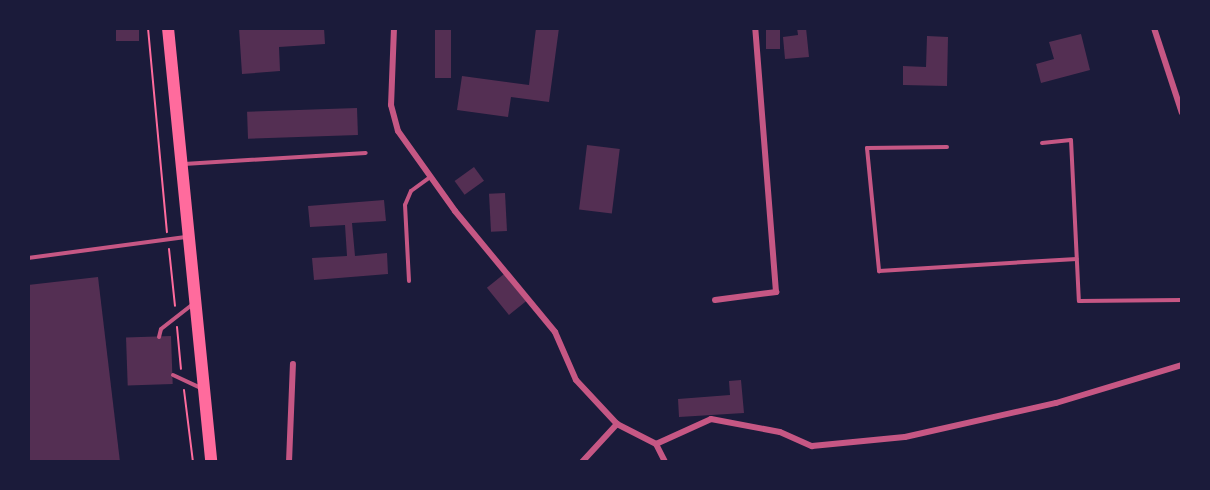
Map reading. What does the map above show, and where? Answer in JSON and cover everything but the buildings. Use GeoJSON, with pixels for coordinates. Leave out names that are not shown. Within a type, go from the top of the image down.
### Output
{"type":"FeatureCollection","features":[{"type":"Feature","properties":{"kind":"main road"},"geometry":{"type":"LineString","coordinates":[[168,28],[211,462]]}},
{"type":"Feature","properties":{"kind":"street"},"geometry":{"type":"LineString","coordinates":[[394,28],[391,105],[398,131],[430,177],[555,332],[576,380],[617,424],[656,444],[665,462]]}},
{"type":"Feature","properties":{"kind":"street"},"geometry":{"type":"LineString","coordinates":[[715,300],[776,292],[755,28]]}},
{"type":"Feature","properties":{"kind":"street"},"geometry":{"type":"LineString","coordinates":[[1155,28],[1182,113]]}},
{"type":"Feature","properties":{"kind":"street"},"geometry":{"type":"LineString","coordinates":[[289,462],[293,364]]}},
{"type":"Feature","properties":{"kind":"street"},"geometry":{"type":"LineString","coordinates":[[656,444],[711,419],[780,432],[812,446],[905,437],[1056,402],[1182,365]]}},
{"type":"Feature","properties":{"kind":"street"},"geometry":{"type":"LineString","coordinates":[[582,462],[617,424]]}},
{"type":"Feature","properties":{"kind":"lane"},"geometry":{"type":"LineString","coordinates":[[1042,143],[1071,140],[1079,301],[1182,300]]}},
{"type":"Feature","properties":{"kind":"lane"},"geometry":{"type":"LineString","coordinates":[[947,147],[867,147],[879,271],[1077,259]]}},
{"type":"Feature","properties":{"kind":"lane"},"geometry":{"type":"LineString","coordinates":[[183,164],[366,153]]}},
{"type":"Feature","properties":{"kind":"lane"},"geometry":{"type":"LineString","coordinates":[[409,281],[405,205],[411,191],[430,177]]}},
{"type":"Feature","properties":{"kind":"lane"},"geometry":{"type":"LineString","coordinates":[[28,258],[190,237]]}},
{"type":"Feature","properties":{"kind":"lane"},"geometry":{"type":"LineString","coordinates":[[159,337],[161,329],[196,302]]}},
{"type":"Feature","properties":{"kind":"lane"},"geometry":{"type":"LineString","coordinates":[[173,375],[204,389]]}}]}
